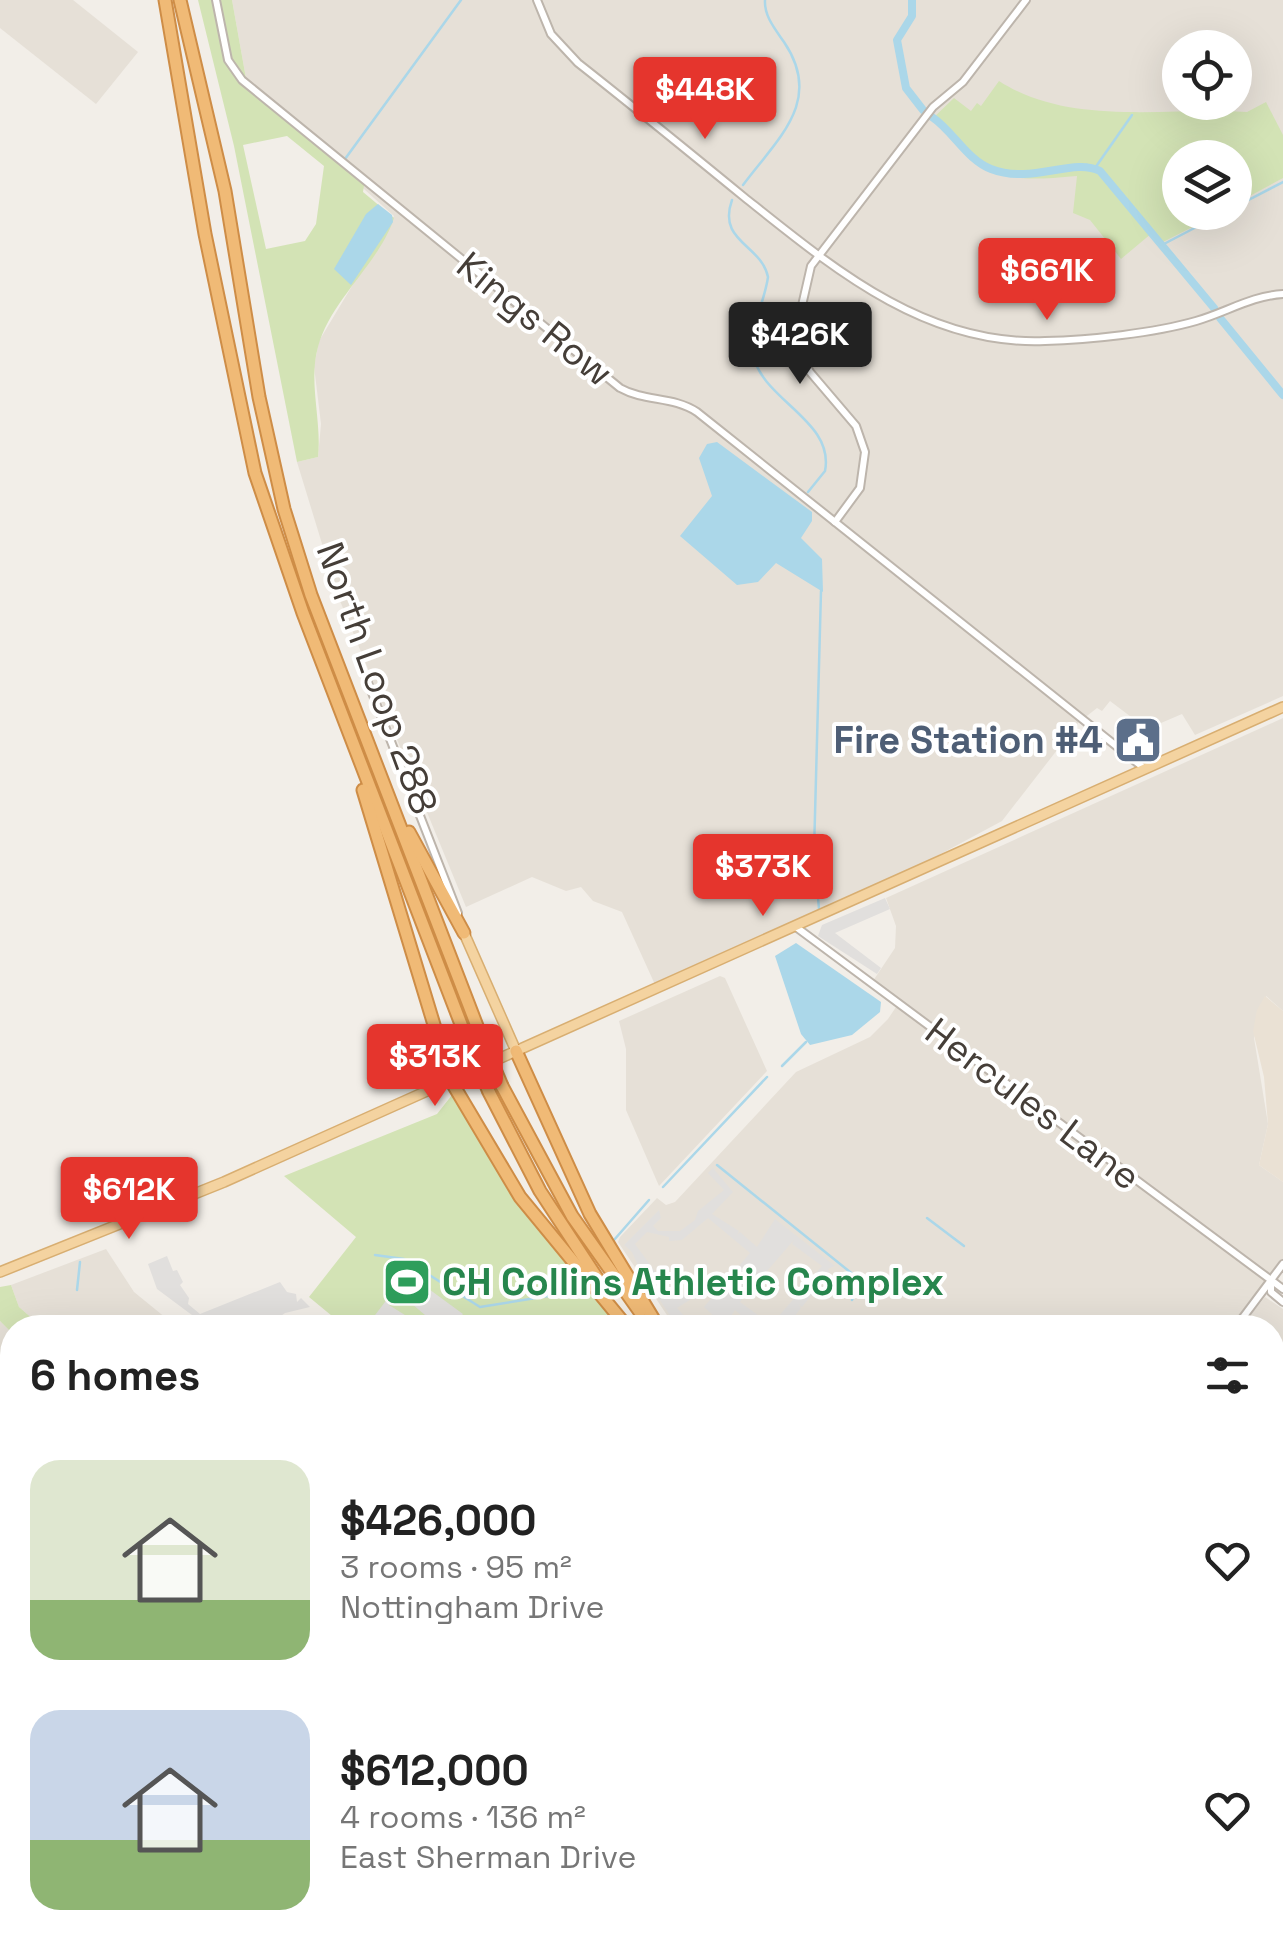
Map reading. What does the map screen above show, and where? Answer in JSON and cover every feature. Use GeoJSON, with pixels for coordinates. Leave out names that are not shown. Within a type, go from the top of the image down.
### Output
{"type":"FeatureCollection","features":[{"type":"Feature","properties":{"kind":"highway","name":"North Loop 288"},"geometry":{"type":"LineString","coordinates":[[165,0],[194,181],[247,446],[269,522],[489,1092],[553,1212],[622,1315]]}},
{"type":"Feature","properties":{"kind":"highway","name":"North Loop 288"},"geometry":{"type":"LineString","coordinates":[[180,0],[225,191],[262,412],[281,500],[311,595],[502,1086],[572,1216],[645,1315]]}},
{"type":"Feature","properties":{"kind":"highway"},"geometry":{"type":"LineString","coordinates":[[356,751],[437,1046],[451,1081],[520,1197],[620,1315]]}},
{"type":"Feature","properties":{"kind":"highway"},"geometry":{"type":"LineString","coordinates":[[375,762],[464,933]]}},
{"type":"Feature","properties":{"kind":"highway"},"geometry":{"type":"LineString","coordinates":[[516,1051],[590,1214],[648,1315]]}},
{"type":"Feature","properties":{"kind":"main road"},"geometry":{"type":"LineString","coordinates":[[0,1272],[451,1081],[1283,707]]}},
{"type":"Feature","properties":{"kind":"main road","name":"North Loop 288"},"geometry":{"type":"LineString","coordinates":[[464,933],[516,1051]]}},
{"type":"Feature","properties":{"kind":"street","name":"Kings Row"},"geometry":{"type":"LineString","coordinates":[[216,0],[228,60],[242,80],[620,388],[692,408],[1145,769]]}},
{"type":"Feature","properties":{"kind":"street"},"geometry":{"type":"LineString","coordinates":[[537,0],[551,34],[571,58],[816,255],[912,313],[972,335],[1020,342],[1184,324],[1245,300],[1283,294]]}},
{"type":"Feature","properties":{"kind":"street"},"geometry":{"type":"LineString","coordinates":[[835,522],[860,488],[865,452],[856,426],[810,372],[800,353],[798,323],[816,255],[936,104],[970,74],[1026,0]]}},
{"type":"Feature","properties":{"kind":"street","name":"North Loop 288"},"geometry":{"type":"LineString","coordinates":[[367,680],[426,821],[464,933]]}},
{"type":"Feature","properties":{"kind":"street","name":"Hercules Lane"},"geometry":{"type":"LineString","coordinates":[[795,926],[1283,1289]]}},
{"type":"Feature","properties":{"kind":"street"},"geometry":{"type":"LineString","coordinates":[[1245,1315],[1283,1264]]}},
{"type":"Feature","properties":{"kind":"street","name":"Hercules Lane"},"geometry":{"type":"LineString","coordinates":[[1271,1281],[1271,1292],[1283,1302]]}},
{"type":"Feature","properties":{"kind":"shaded area"},"geometry":{"type":"Polygon","coordinates":[[[0,0],[73,0],[138,52],[96,104],[0,28],[0,0]]]}},
{"type":"Feature","properties":{"kind":"shaded area"},"geometry":{"type":"Polygon","coordinates":[[[232,0],[1283,0],[1283,696],[1195,735],[1182,714],[1147,729],[1110,701],[1102,711],[1097,708],[1078,723],[1002,821],[855,900],[657,989],[622,912],[593,901],[581,887],[566,891],[532,877],[466,907],[338,596],[297,462],[318,457],[321,424],[314,366],[319,341],[394,216],[247,84],[232,0]]]}},
{"type":"Feature","properties":{"kind":"shaded area"},"geometry":{"type":"Polygon","coordinates":[[[1283,718],[1283,1011],[1266,996],[1254,1038],[1268,1124],[1259,1165],[1283,1182],[1283,1264],[1244,1315],[667,1315],[618,1242],[620,1237],[657,1198],[666,1205],[675,1202],[796,1072],[870,1037],[888,1019],[898,1004],[871,984],[895,948],[896,926],[886,898],[1283,718]]]}},
{"type":"Feature","properties":{"kind":"shaded area"},"geometry":{"type":"Polygon","coordinates":[[[885,898],[890,909],[835,933],[881,968],[877,974],[818,936],[822,925],[885,898]]]}},
{"type":"Feature","properties":{"kind":"shaded area"},"geometry":{"type":"Polygon","coordinates":[[[720,976],[725,978],[767,1071],[659,1186],[626,1110],[626,1049],[619,1021],[720,976]]]}},
{"type":"Feature","properties":{"kind":"shaded area"},"geometry":{"type":"Polygon","coordinates":[[[1265,996],[1283,1011],[1283,1182],[1259,1165],[1268,1124],[1264,1077],[1253,1031],[1257,1010],[1265,996]]]}},
{"type":"Feature","properties":{"kind":"shaded area"},"geometry":{"type":"Polygon","coordinates":[[[713,1168],[733,1192],[712,1214],[739,1231],[737,1235],[740,1232],[757,1247],[775,1219],[835,1266],[828,1269],[830,1272],[802,1307],[799,1305],[795,1315],[780,1315],[822,1266],[792,1244],[794,1240],[740,1302],[758,1315],[741,1315],[735,1310],[732,1315],[713,1315],[704,1307],[750,1253],[708,1218],[682,1240],[669,1241],[669,1237],[647,1232],[635,1244],[673,1296],[671,1299],[692,1289],[693,1298],[677,1308],[683,1315],[670,1315],[652,1288],[654,1285],[650,1286],[641,1271],[643,1268],[640,1270],[624,1245],[659,1210],[661,1218],[653,1226],[658,1231],[680,1231],[695,1220],[698,1211],[724,1190],[708,1173],[713,1168]]]}},
{"type":"Feature","properties":{"kind":"shaded area"},"geometry":{"type":"Polygon","coordinates":[[[106,1249],[134,1292],[162,1315],[28,1315],[19,1307],[11,1285],[106,1249]]]}},
{"type":"Feature","properties":{"kind":"shaded area"},"geometry":{"type":"Polygon","coordinates":[[[167,1256],[183,1282],[180,1285],[189,1298],[188,1304],[200,1314],[280,1282],[287,1292],[296,1294],[297,1302],[301,1298],[310,1307],[282,1315],[192,1315],[157,1289],[148,1264],[167,1256]]]}},
{"type":"Feature","properties":{"kind":"shaded area"},"geometry":{"type":"Polygon","coordinates":[[[407,1273],[463,1314],[425,1315],[398,1292],[389,1305],[405,1315],[375,1315],[407,1273]]]}},
{"type":"Feature","properties":{"kind":"shaded area"},"geometry":{"type":"Polygon","coordinates":[[[1265,1297],[1283,1309],[1283,1315],[1251,1315],[1265,1297]]]}},
{"type":"Feature","properties":{"kind":"green space"},"geometry":{"type":"Polygon","coordinates":[[[198,0],[232,0],[247,84],[365,179],[363,192],[394,218],[378,251],[324,330],[314,374],[318,457],[297,462],[234,146],[198,0]],[[287,136],[243,145],[266,249],[305,241],[316,224],[324,166],[287,136]]]}},
{"type":"Feature","properties":{"kind":"green space"},"geometry":{"type":"Polygon","coordinates":[[[999,81],[1056,105],[1119,112],[1162,112],[1162,120],[1252,120],[1252,109],[1266,102],[1283,135],[1283,178],[1252,195],[1252,140],[1162,140],[1162,230],[1187,230],[1161,243],[1152,233],[1121,259],[1090,220],[1073,213],[1077,176],[1027,178],[995,172],[932,119],[954,98],[971,111],[977,103],[981,106],[999,81]]]}},
{"type":"Feature","properties":{"kind":"green space"},"geometry":{"type":"Polygon","coordinates":[[[452,1095],[509,1190],[610,1315],[331,1315],[309,1297],[356,1237],[284,1176],[437,1114],[452,1095]]]}},
{"type":"Feature","properties":{"kind":"green space"},"geometry":{"type":"Polygon","coordinates":[[[11,1285],[19,1307],[28,1315],[0,1315],[0,1287],[11,1285]]]}},
{"type":"Feature","properties":{"kind":"water"},"geometry":{"type":"Polygon","coordinates":[[[378,204],[392,215],[393,222],[351,285],[334,269],[366,214],[378,204]]]}},
{"type":"Feature","properties":{"kind":"water"},"geometry":{"type":"Polygon","coordinates":[[[717,442],[812,512],[812,521],[801,538],[822,559],[823,592],[776,563],[758,582],[737,585],[680,536],[712,496],[699,458],[707,444],[717,442]]]}},
{"type":"Feature","properties":{"kind":"water"},"geometry":{"type":"Polygon","coordinates":[[[796,943],[881,1002],[880,1012],[852,1035],[810,1045],[801,1034],[775,956],[796,943]]]}},
{"type":"Feature","properties":{"kind":"waterway"},"geometry":{"type":"LineString","coordinates":[[345,159],[461,0]]}},
{"type":"Feature","properties":{"kind":"waterway"},"geometry":{"type":"LineString","coordinates":[[743,185],[782,135],[798,101],[795,63],[768,17],[765,0]]}},
{"type":"Feature","properties":{"kind":"waterway"},"geometry":{"type":"LineString","coordinates":[[912,0],[912,16],[897,40],[906,88],[923,110]]}},
{"type":"Feature","properties":{"kind":"waterway"},"geometry":{"type":"LineString","coordinates":[[1095,168],[1132,115]]}},
{"type":"Feature","properties":{"kind":"waterway"},"geometry":{"type":"LineString","coordinates":[[932,117],[975,159],[991,169],[1022,174],[1077,167],[1100,171],[1214,308]]}},
{"type":"Feature","properties":{"kind":"waterway"},"geometry":{"type":"LineString","coordinates":[[1252,198],[1283,182]]}},
{"type":"Feature","properties":{"kind":"waterway"},"geometry":{"type":"LineString","coordinates":[[732,200],[730,225],[764,266],[768,277],[753,335],[753,354],[769,385],[809,424],[825,453],[825,471],[808,492]]}},
{"type":"Feature","properties":{"kind":"waterway"},"geometry":{"type":"LineString","coordinates":[[1162,245],[1191,230]]}},
{"type":"Feature","properties":{"kind":"waterway"},"geometry":{"type":"LineString","coordinates":[[1220,318],[1283,395]]}},
{"type":"Feature","properties":{"kind":"waterway"},"geometry":{"type":"LineString","coordinates":[[819,909],[814,852],[821,591]]}},
{"type":"Feature","properties":{"kind":"waterway"},"geometry":{"type":"LineString","coordinates":[[782,1066],[806,1042]]}},
{"type":"Feature","properties":{"kind":"waterway"},"geometry":{"type":"LineString","coordinates":[[663,1187],[767,1077]]}},
{"type":"Feature","properties":{"kind":"waterway"},"geometry":{"type":"LineString","coordinates":[[717,1165],[860,1280],[852,1300]]}},
{"type":"Feature","properties":{"kind":"waterway"},"geometry":{"type":"LineString","coordinates":[[614,1240],[649,1200]]}},
{"type":"Feature","properties":{"kind":"waterway"},"geometry":{"type":"LineString","coordinates":[[927,1218],[964,1246]]}},
{"type":"Feature","properties":{"kind":"waterway"},"geometry":{"type":"LineString","coordinates":[[375,1255],[404,1259],[480,1307],[548,1296]]}},
{"type":"Feature","properties":{"kind":"waterway"},"geometry":{"type":"LineString","coordinates":[[77,1290],[80,1262]]}},
{"type":"Feature","properties":{"kind":"waterway"},"geometry":{"type":"LineString","coordinates":[[554,1295],[572,1291],[579,1282]]}},
{"type":"Feature","properties":{"kind":"place","name":"Fire Station #4"},"geometry":{"type":"Point","coordinates":[1138,740]}},
{"type":"Feature","properties":{"kind":"place","name":"CH Collins Athletic Complex"},"geometry":{"type":"Point","coordinates":[407,1282]}}]}
